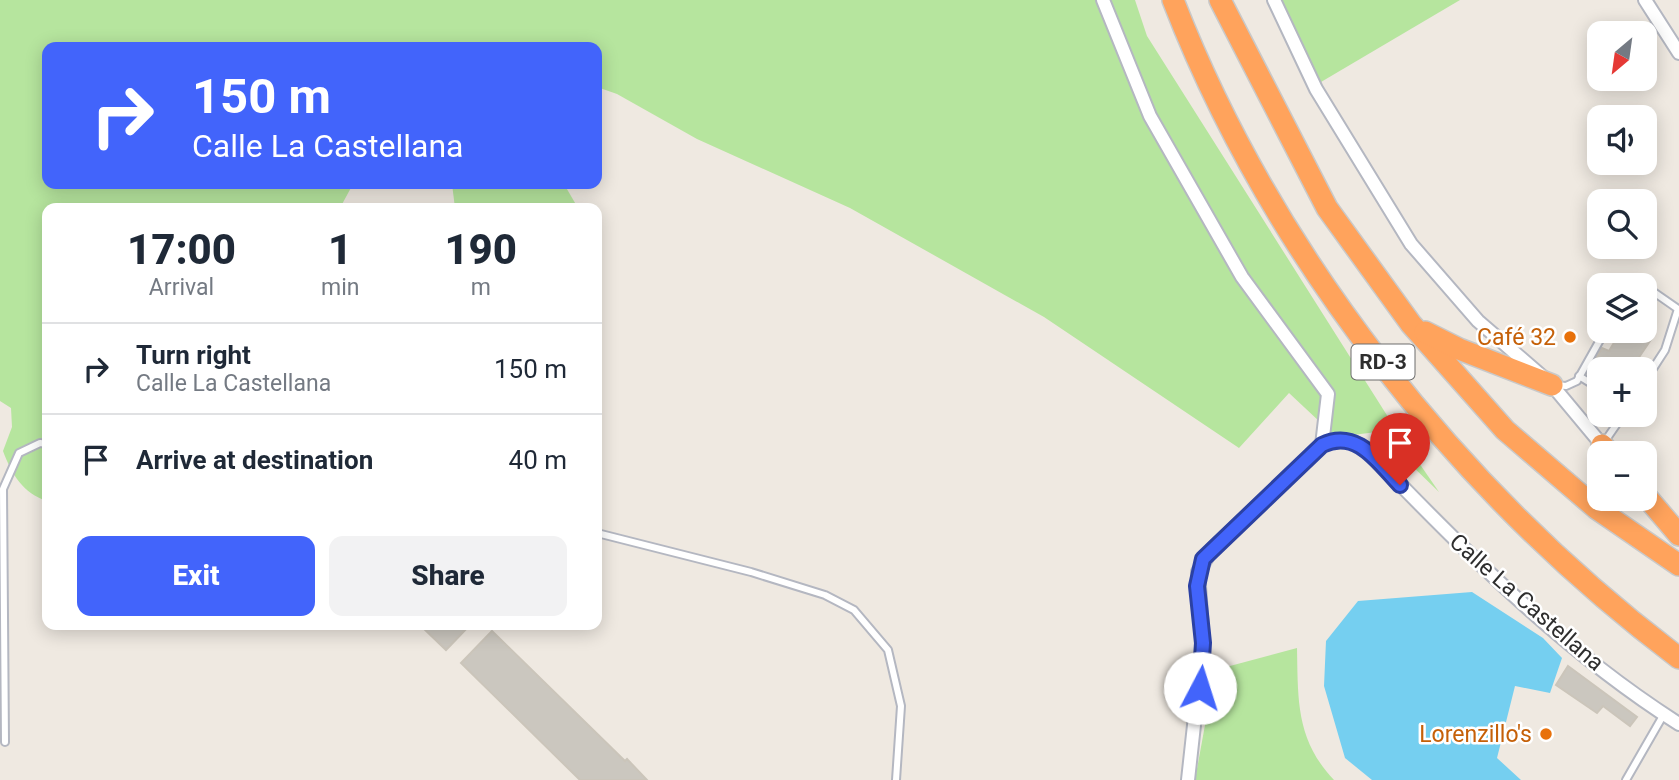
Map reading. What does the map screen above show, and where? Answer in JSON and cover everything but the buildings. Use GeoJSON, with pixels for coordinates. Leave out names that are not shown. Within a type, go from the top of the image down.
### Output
{"type":"FeatureCollection","features":[{"type":"Feature","properties":{"kind":"highway","name":"RD-3"},"geometry":{"type":"LineString","coordinates":[[1172,0],[1230,126],[1287,228],[1361,334],[1458,454],[1528,528],[1598,594],[1679,658]]}},
{"type":"Feature","properties":{"kind":"highway","name":"RD-3"},"geometry":{"type":"LineString","coordinates":[[1220,0],[1327,208],[1411,324],[1505,430],[1596,508],[1679,565]]}},
{"type":"Feature","properties":{"kind":"highway"},"geometry":{"type":"LineString","coordinates":[[1411,324],[1459,349],[1552,385]]}},
{"type":"Feature","properties":{"kind":"highway"},"geometry":{"type":"LineString","coordinates":[[1657,509],[1679,535]]}},
{"type":"Feature","properties":{"kind":"street"},"geometry":{"type":"LineString","coordinates":[[1103,0],[1150,116],[1242,277],[1328,394],[1322,445],[1212,549],[1198,572],[1203,643],[1188,780]]}},
{"type":"Feature","properties":{"kind":"street"},"geometry":{"type":"LineString","coordinates":[[1274,0],[1316,89],[1411,244],[1478,321],[1552,385],[1599,441]]}},
{"type":"Feature","properties":{"kind":"street"},"geometry":{"type":"LineString","coordinates":[[1645,0],[1679,53]]}},
{"type":"Feature","properties":{"kind":"street","name":"Calle La Castellana"},"geometry":{"type":"LineString","coordinates":[[1322,445],[1340,439],[1358,443],[1366,449],[1452,538],[1572,644],[1679,724]]}},
{"type":"Feature","properties":{"kind":"lane"},"geometry":{"type":"LineString","coordinates":[[1657,295],[1678,309],[1665,350],[1657,362]]}},
{"type":"Feature","properties":{"kind":"lane"},"geometry":{"type":"LineString","coordinates":[[1552,385],[1566,386],[1580,376],[1598,343]]}},
{"type":"Feature","properties":{"kind":"lane"},"geometry":{"type":"LineString","coordinates":[[1580,376],[1587,381]]}},
{"type":"Feature","properties":{"kind":"lane"},"geometry":{"type":"LineString","coordinates":[[5,742],[3,489],[19,453],[42,443]]}},
{"type":"Feature","properties":{"kind":"lane"},"geometry":{"type":"LineString","coordinates":[[602,534],[751,572],[825,595],[854,610],[888,650],[901,706],[896,780]]}},
{"type":"Feature","properties":{"kind":"lane"},"geometry":{"type":"LineString","coordinates":[[1626,780],[1664,714]]}},
{"type":"Feature","properties":{"kind":"green space"},"geometry":{"type":"Polygon","coordinates":[[[0,0],[1135,0],[1147,36],[1395,428],[1439,492],[1377,432],[1336,437],[1289,393],[1239,448],[1044,317],[850,208],[697,139],[617,94],[602,89],[602,42],[42,42],[42,189],[350,189],[343,203],[42,203],[42,499],[25,488],[10,468],[3,451],[12,427],[11,408],[0,401],[0,0]]]}},
{"type":"Feature","properties":{"kind":"green space"},"geometry":{"type":"Polygon","coordinates":[[[1279,0],[1460,0],[1321,82],[1279,0]]]}},
{"type":"Feature","properties":{"kind":"green space"},"geometry":{"type":"Polygon","coordinates":[[[453,189],[567,189],[575,203],[454,203],[453,189]]]}},
{"type":"Feature","properties":{"kind":"green space"},"geometry":{"type":"Polygon","coordinates":[[[1297,648],[1299,702],[1306,734],[1312,750],[1334,780],[1195,780],[1215,670],[1297,648]]]}},
{"type":"Feature","properties":{"kind":"water"},"geometry":{"type":"Polygon","coordinates":[[[1472,592],[1543,638],[1562,658],[1550,693],[1515,686],[1497,758],[1521,780],[1372,780],[1345,758],[1324,686],[1326,641],[1358,601],[1472,592]]]}},
{"type":"Feature","properties":{"kind":"place","name":"Café 32"},"geometry":{"type":"Point","coordinates":[1570,337]}},
{"type":"Feature","properties":{"kind":"place","name":"Lorenzillo's"},"geometry":{"type":"Point","coordinates":[1546,734]}},
{"type":"Feature","properties":{"kind":"route"},"geometry":{"type":"LineString","coordinates":[[1200,688],[1203,643],[1198,572],[1203,559],[1212,549],[1322,445],[1330,441],[1340,439],[1358,443],[1400,485]]}}]}
